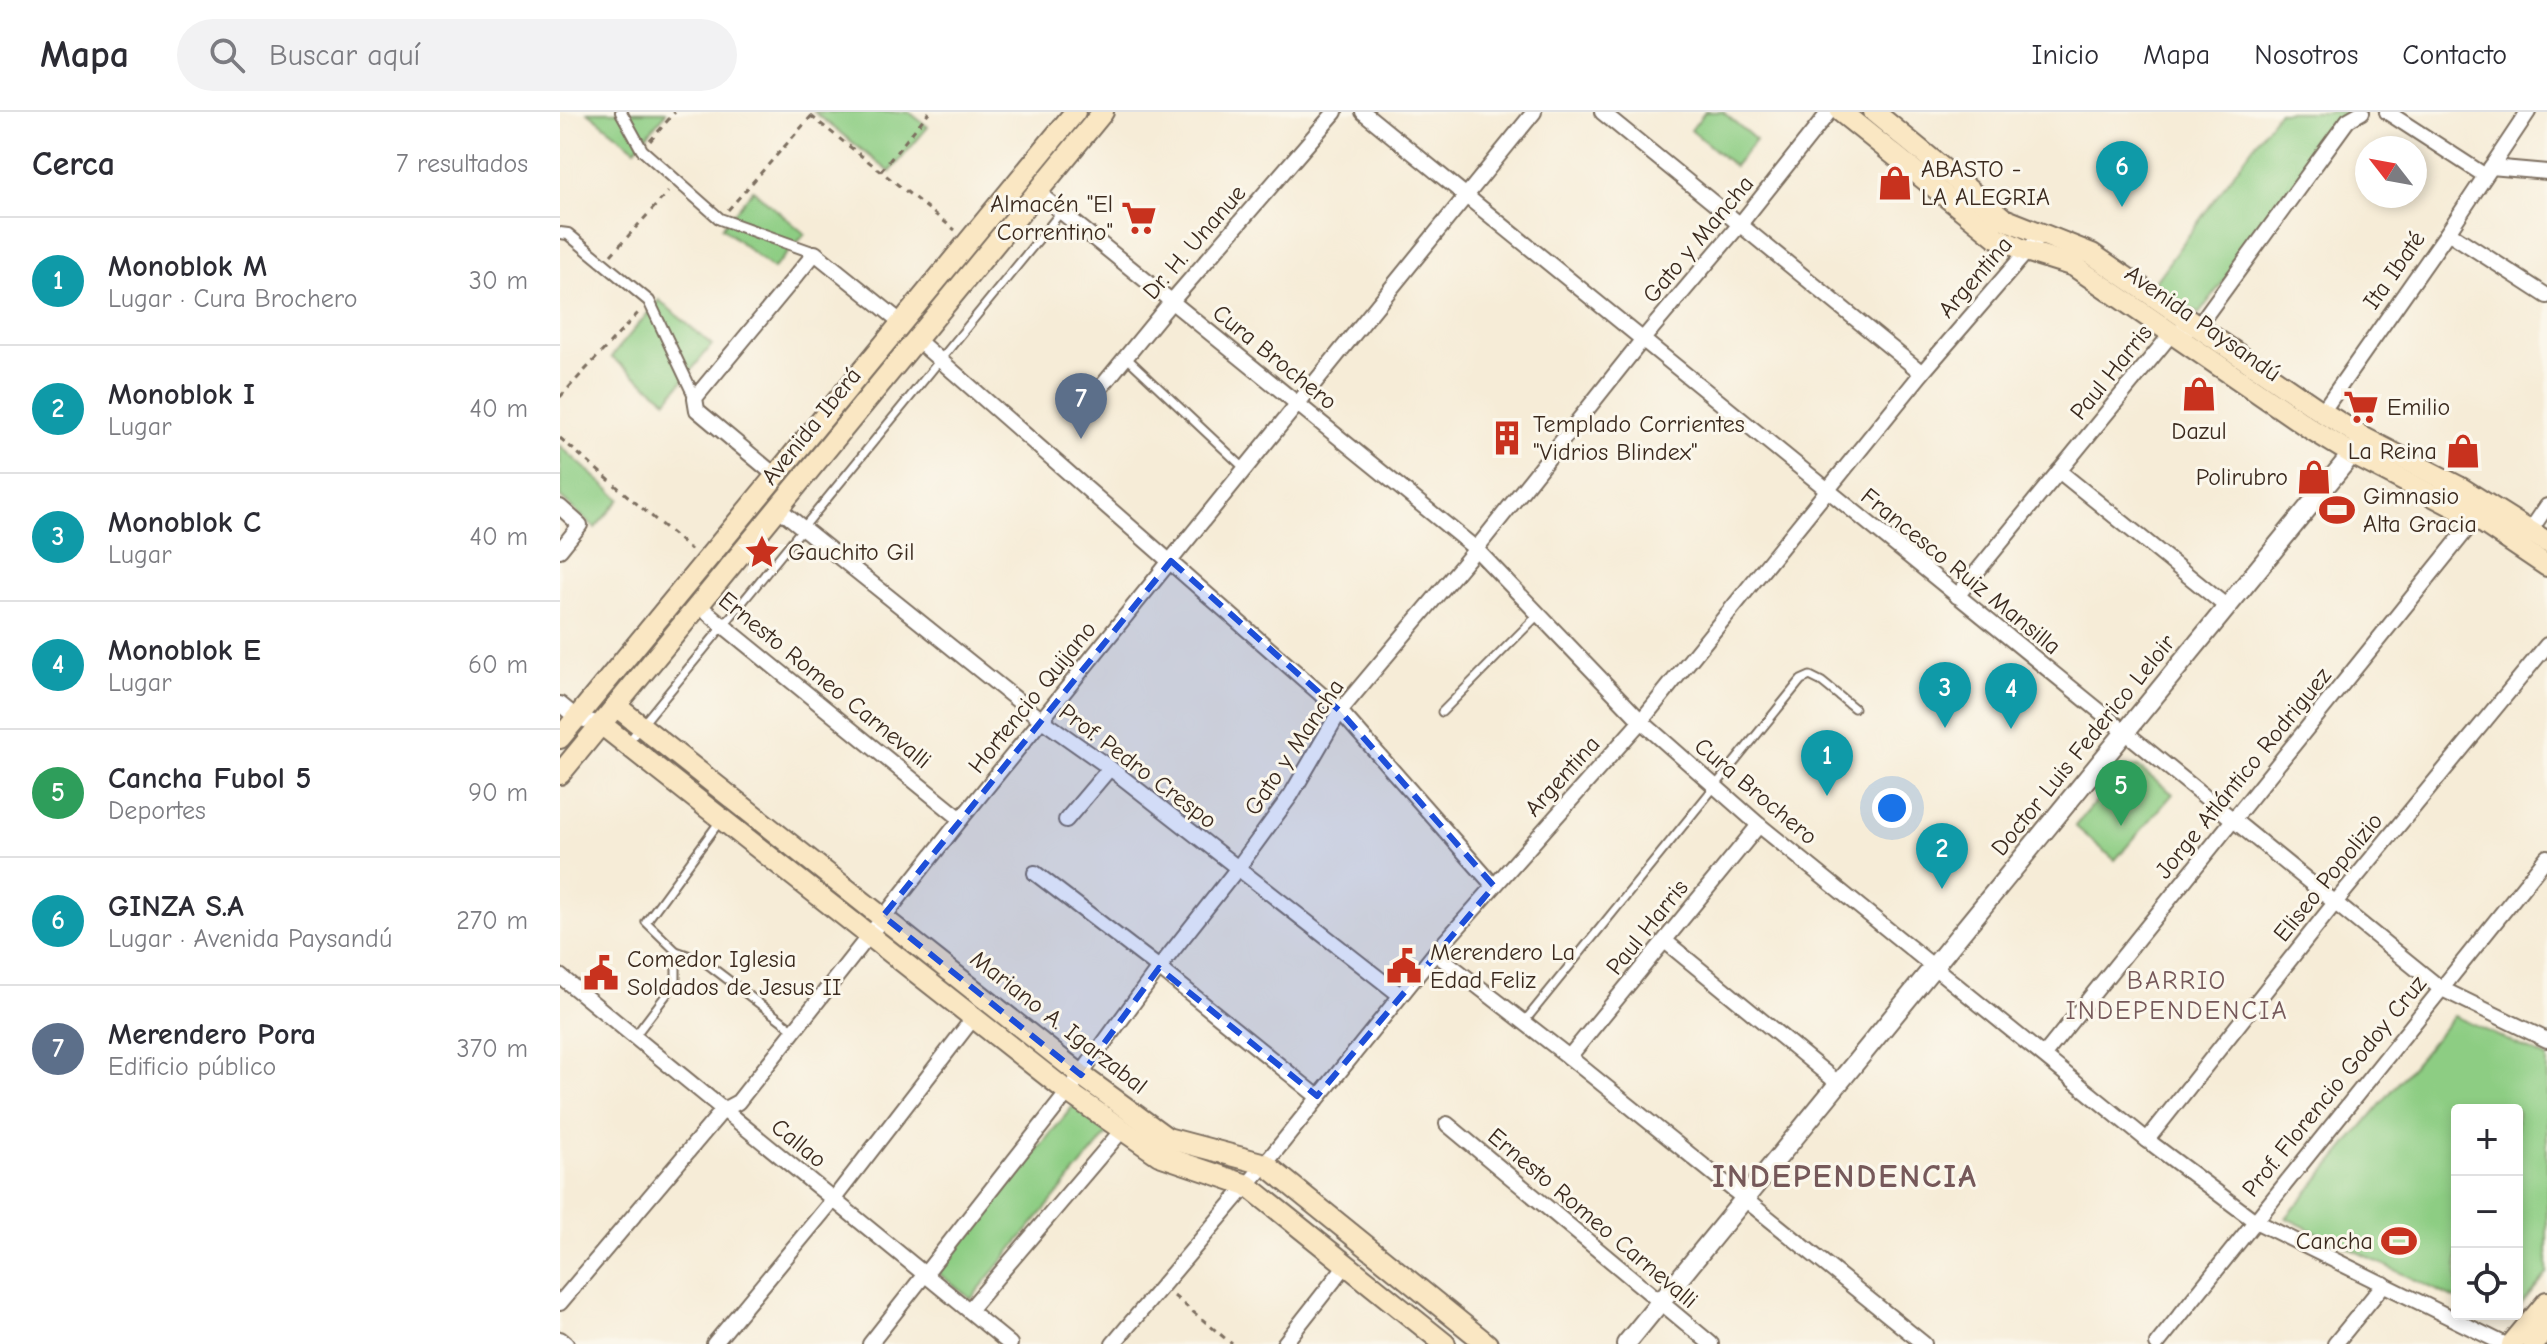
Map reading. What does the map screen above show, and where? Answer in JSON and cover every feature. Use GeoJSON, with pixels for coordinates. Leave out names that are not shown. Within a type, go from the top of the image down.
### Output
{"type":"FeatureCollection","features":[{"type":"Feature","properties":{"kind":"main road","name":"Avenida Iberá"},"geometry":{"type":"LineString","coordinates":[[560,738],[1075,112]]}},
{"type":"Feature","properties":{"kind":"main road","name":"Avenida Iberá"},"geometry":{"type":"LineString","coordinates":[[560,774],[1103,112]]}},
{"type":"Feature","properties":{"kind":"main road","name":"Avenida Paysandú"},"geometry":{"type":"LineString","coordinates":[[1841,112],[1996,237],[2026,251],[2074,266],[2311,429],[2461,488],[2532,540],[2547,566]]}},
{"type":"Feature","properties":{"kind":"main road","name":"Avenida Paysandú"},"geometry":{"type":"LineString","coordinates":[[1874,112],[2004,219],[2092,254],[2322,412],[2358,446],[2476,518],[2532,540]]}},
{"type":"Feature","properties":{"kind":"main road","name":"Mariano A. Igarzabal"},"geometry":{"type":"LineString","coordinates":[[616,706],[1081,1075],[1167,1138],[1265,1164],[1487,1344]]}},
{"type":"Feature","properties":{"kind":"main road","name":"Mariano A. Igarzabal"},"geometry":{"type":"LineString","coordinates":[[601,724],[1068,1092],[1159,1155],[1247,1185],[1445,1344]]}},
{"type":"Feature","properties":{"kind":"main road"},"geometry":{"type":"LineString","coordinates":[[2512,1344],[2547,1302]]}},
{"type":"Feature","properties":{"kind":"main road"},"geometry":{"type":"LineString","coordinates":[[2533,1344],[2547,1327]]}},
{"type":"Feature","properties":{"kind":"street"},"geometry":{"type":"LineString","coordinates":[[621,112],[642,150],[720,219],[815,253],[902,323]]}},
{"type":"Feature","properties":{"kind":"street","name":"Dr. H. Unanue"},"geometry":{"type":"LineString","coordinates":[[1089,402],[1335,112]]}},
{"type":"Feature","properties":{"kind":"street","name":"Francesco Ruiz Mansilla"},"geometry":{"type":"LineString","coordinates":[[1363,112],[2440,988],[2547,1040]]}},
{"type":"Feature","properties":{"kind":"street","name":"Hortencio Quijano"},"geometry":{"type":"LineString","coordinates":[[560,1303],[723,1110],[738,1102],[883,916],[1534,112]]}},
{"type":"Feature","properties":{"kind":"street"},"geometry":{"type":"LineString","coordinates":[[1602,112],[1922,373]]}},
{"type":"Feature","properties":{"kind":"street","name":"Gato y Mancha"},"geometry":{"type":"LineString","coordinates":[[870,1344],[1068,1092],[1237,869],[1291,795],[1340,711],[1476,549],[1829,112]]}},
{"type":"Feature","properties":{"kind":"street"},"geometry":{"type":"LineString","coordinates":[[2198,326],[2348,120],[2362,112]]}},
{"type":"Feature","properties":{"kind":"street"},"geometry":{"type":"LineString","coordinates":[[2387,112],[2488,171],[2547,172]]}},
{"type":"Feature","properties":{"kind":"street","name":"Ita Ibaté"},"geometry":{"type":"LineString","coordinates":[[2322,412],[2528,112]]}},
{"type":"Feature","properties":{"kind":"street","name":"Cura Brochero"},"geometry":{"type":"LineString","coordinates":[[1037,192],[1476,549],[1641,721],[1713,785],[2147,1140],[2255,1221],[2504,1344]]}},
{"type":"Feature","properties":{"kind":"street"},"geometry":{"type":"LineString","coordinates":[[2448,232],[2547,296]]}},
{"type":"Feature","properties":{"kind":"street"},"geometry":{"type":"LineString","coordinates":[[560,233],[568,234],[649,301],[695,398],[697,410],[776,476]]}},
{"type":"Feature","properties":{"kind":"street","name":"Argentina"},"geometry":{"type":"LineString","coordinates":[[1113,1344],[1265,1164],[1435,953],[1641,721],[1825,490],[2041,235]]}},
{"type":"Feature","properties":{"kind":"street"},"geometry":{"type":"LineString","coordinates":[[695,398],[815,253]]}},
{"type":"Feature","properties":{"kind":"street","name":"Paul Harris"},"geometry":{"type":"LineString","coordinates":[[1957,596],[2172,333],[2198,326]]}},
{"type":"Feature","properties":{"kind":"street"},"geometry":{"type":"LineString","coordinates":[[916,339],[1340,711],[1494,886]]}},
{"type":"Feature","properties":{"kind":"street","name":"Doctor Luis Federico Leloir"},"geometry":{"type":"LineString","coordinates":[[1626,1344],[2358,446]]}},
{"type":"Feature","properties":{"kind":"street"},"geometry":{"type":"LineString","coordinates":[[2059,471],[2227,607]]}},
{"type":"Feature","properties":{"kind":"street"},"geometry":{"type":"LineString","coordinates":[[2532,540],[2547,506]]}},
{"type":"Feature","properties":{"kind":"street"},"geometry":{"type":"LineString","coordinates":[[560,507],[580,525],[560,550]]}},
{"type":"Feature","properties":{"kind":"street","name":"Prof. Pedro Crespo"},"geometry":{"type":"LineString","coordinates":[[778,508],[1042,720],[1110,768],[1400,995]]}},
{"type":"Feature","properties":{"kind":"street","name":"Jorge Atlántico Rodriguez"},"geometry":{"type":"LineString","coordinates":[[2044,1055],[2476,518]]}},
{"type":"Feature","properties":{"kind":"street","name":"Ernesto Romeo Carnevalli"},"geometry":{"type":"LineString","coordinates":[[698,605],[961,819]]}},
{"type":"Feature","properties":{"kind":"street","name":"Eliseo Popolizio"},"geometry":{"type":"LineString","coordinates":[[2147,1140],[2334,904],[2547,645]]}},
{"type":"Feature","properties":{"kind":"street"},"geometry":{"type":"LineString","coordinates":[[599,691],[616,706]]}},
{"type":"Feature","properties":{"kind":"street"},"geometry":{"type":"LineString","coordinates":[[560,704],[577,718]]}},
{"type":"Feature","properties":{"kind":"street","name":"Mariano A. Igarzabal"},"geometry":{"type":"LineString","coordinates":[[577,718],[601,724]]}},
{"type":"Feature","properties":{"kind":"street"},"geometry":{"type":"LineString","coordinates":[[1066,820],[1110,768]]}},
{"type":"Feature","properties":{"kind":"street","name":"Paul Harris"},"geometry":{"type":"LineString","coordinates":[[1569,1057],[1759,825]]}},
{"type":"Feature","properties":{"kind":"street","name":"Prof. Florencio Godoy Cruz"},"geometry":{"type":"LineString","coordinates":[[2157,1344],[2547,857]]}},
{"type":"Feature","properties":{"kind":"street"},"geometry":{"type":"LineString","coordinates":[[1035,873],[1317,1096]]}},
{"type":"Feature","properties":{"kind":"street"},"geometry":{"type":"LineString","coordinates":[[1665,941],[1839,1084]]}},
{"type":"Feature","properties":{"kind":"street"},"geometry":{"type":"LineString","coordinates":[[1435,953],[1569,1057],[1924,1344]]}},
{"type":"Feature","properties":{"kind":"street","name":"Callao"},"geometry":{"type":"LineString","coordinates":[[560,976],[1010,1344]]}},
{"type":"Feature","properties":{"kind":"street"},"geometry":{"type":"LineString","coordinates":[[714,1344],[833,1200],[974,1017]]}},
{"type":"Feature","properties":{"kind":"street","name":"Ernesto Romeo Carnevalli"},"geometry":{"type":"LineString","coordinates":[[1447,1124],[1711,1344]]}},
{"type":"Feature","properties":{"kind":"street"},"geometry":{"type":"LineString","coordinates":[[969,1310],[1123,1129]]}},
{"type":"Feature","properties":{"kind":"street"},"geometry":{"type":"LineString","coordinates":[[1284,1344],[1346,1265]]}},
{"type":"Feature","properties":{"kind":"street"},"geometry":{"type":"LineString","coordinates":[[2335,1344],[2384,1284]]}},
{"type":"Feature","properties":{"kind":"street"},"geometry":{"type":"LineString","coordinates":[[560,1339],[566,1344]]}},
{"type":"Feature","properties":{"kind":"lane"},"geometry":{"type":"LineString","coordinates":[[627,743],[1061,211]]}},
{"type":"Feature","properties":{"kind":"lane"},"geometry":{"type":"LineString","coordinates":[[1126,357],[1246,469]]}},
{"type":"Feature","properties":{"kind":"lane"},"geometry":{"type":"LineString","coordinates":[[1442,712],[1538,615]]}},
{"type":"Feature","properties":{"kind":"lane"},"geometry":{"type":"LineString","coordinates":[[1524,1022],[1801,680],[1810,676],[1822,682],[1854,708]]}},
{"type":"Feature","properties":{"kind":"lane"},"geometry":{"type":"LineString","coordinates":[[723,818],[646,922],[676,951],[702,960],[795,1031]]}},
{"type":"Feature","properties":{"kind":"lane"},"geometry":{"type":"LineString","coordinates":[[635,1036],[676,982],[676,951]]}},
{"type":"Feature","properties":{"kind":"path"},"geometry":{"type":"LineString","coordinates":[[642,150],[675,112]]}},
{"type":"Feature","properties":{"kind":"path"},"geometry":{"type":"LineString","coordinates":[[880,172],[929,112]]}},
{"type":"Feature","properties":{"kind":"path"},"geometry":{"type":"LineString","coordinates":[[720,219],[813,114],[880,172],[970,241]]}},
{"type":"Feature","properties":{"kind":"path"},"geometry":{"type":"LineString","coordinates":[[604,263],[677,181]]}},
{"type":"Feature","properties":{"kind":"path"},"geometry":{"type":"LineString","coordinates":[[560,397],[649,301]]}},
{"type":"Feature","properties":{"kind":"path"},"geometry":{"type":"LineString","coordinates":[[560,438],[705,562]]}},
{"type":"Feature","properties":{"kind":"path"},"geometry":{"type":"LineString","coordinates":[[1162,1286],[1232,1344]]}},
{"type":"Feature","properties":{"kind":"highlighted area"},"geometry":{"type":"Polygon","coordinates":[[[1171,561],[1340,711],[1494,886],[1317,1096],[1159,968],[1081,1075],[883,916],[1171,561]]]}},
{"type":"Feature","properties":{"kind":"green space"},"geometry":{"type":"Polygon","coordinates":[[[588,112],[665,112],[666,113],[635,149],[588,112]]]}},
{"type":"Feature","properties":{"kind":"green space"},"geometry":{"type":"Polygon","coordinates":[[[814,112],[909,112],[928,127],[890,172],[814,112]]]}},
{"type":"Feature","properties":{"kind":"green space"},"geometry":{"type":"Polygon","coordinates":[[[1705,112],[1723,112],[1756,140],[1734,166],[1691,130],[1705,112]]]}},
{"type":"Feature","properties":{"kind":"green space"},"geometry":{"type":"Polygon","coordinates":[[[2278,112],[2349,112],[2199,314],[2154,283],[2278,112]]]}},
{"type":"Feature","properties":{"kind":"green space"},"geometry":{"type":"Polygon","coordinates":[[[753,190],[805,234],[773,269],[722,227],[753,190]]]}},
{"type":"Feature","properties":{"kind":"green space"},"geometry":{"type":"Polygon","coordinates":[[[659,300],[712,345],[667,400],[611,357],[659,300]]]}},
{"type":"Feature","properties":{"kind":"green space"},"geometry":{"type":"Polygon","coordinates":[[[560,446],[620,499],[595,528],[560,497],[560,446]]]}},
{"type":"Feature","properties":{"kind":"green space"},"geometry":{"type":"Polygon","coordinates":[[[2138,767],[2173,794],[2115,860],[2075,826],[2125,768],[2138,767]]]}},
{"type":"Feature","properties":{"kind":"green space"},"geometry":{"type":"Polygon","coordinates":[[[2454,1016],[2547,1058],[2547,1274],[2523,1303],[2523,1104],[2451,1104],[2451,1297],[2286,1218],[2454,1016]]]}},
{"type":"Feature","properties":{"kind":"green space"},"geometry":{"type":"Polygon","coordinates":[[[1074,1105],[1109,1132],[971,1299],[937,1272],[1074,1105]]]}},
{"type":"Feature","properties":{"kind":"place","name":"ABASTO - LA ALEGRIA"},"geometry":{"type":"Point","coordinates":[1895,183]}},
{"type":"Feature","properties":{"kind":"place","name":"GINZA S.A"},"geometry":{"type":"Point","coordinates":[2122,207]}},
{"type":"Feature","properties":{"kind":"place","name":"Almacén \"El Correntino\""},"geometry":{"type":"Point","coordinates":[1139,218]}},
{"type":"Feature","properties":{"kind":"place","name":"Dazul"},"geometry":{"type":"Point","coordinates":[2199,394]}},
{"type":"Feature","properties":{"kind":"place","name":"Emilio"},"geometry":{"type":"Point","coordinates":[2361,407]}},
{"type":"Feature","properties":{"kind":"place","name":"Templado Corrientes \"Vidrios Blindex\""},"geometry":{"type":"Point","coordinates":[1507,438]}},
{"type":"Feature","properties":{"kind":"place","name":"Merendero Pora"},"geometry":{"type":"Point","coordinates":[1081,439]}},
{"type":"Feature","properties":{"kind":"place","name":"La Reina"},"geometry":{"type":"Point","coordinates":[2463,451]}},
{"type":"Feature","properties":{"kind":"place","name":"Polirubro"},"geometry":{"type":"Point","coordinates":[2314,477]}},
{"type":"Feature","properties":{"kind":"place","name":"Gimnasio Alta Gracia"},"geometry":{"type":"Point","coordinates":[2337,510]}},
{"type":"Feature","properties":{"kind":"place","name":"Gauchito Gil"},"geometry":{"type":"Point","coordinates":[762,552]}},
{"type":"Feature","properties":{"kind":"place","name":"Monoblok C"},"geometry":{"type":"Point","coordinates":[1945,728]}},
{"type":"Feature","properties":{"kind":"place","name":"Monoblok E"},"geometry":{"type":"Point","coordinates":[2011,729]}},
{"type":"Feature","properties":{"kind":"place","name":"Monoblok M"},"geometry":{"type":"Point","coordinates":[1827,796]}},
{"type":"Feature","properties":{"kind":"place","name":"Cancha Fubol 5"},"geometry":{"type":"Point","coordinates":[2121,826]}},
{"type":"Feature","properties":{"kind":"place","name":"Monoblok I"},"geometry":{"type":"Point","coordinates":[1942,889]}},
{"type":"Feature","properties":{"kind":"place","name":"Merendero La Edad Feliz"},"geometry":{"type":"Point","coordinates":[1404,966]}},
{"type":"Feature","properties":{"kind":"place","name":"Comedor Iglesia Soldados de Jesus II"},"geometry":{"type":"Point","coordinates":[601,973]}},
{"type":"Feature","properties":{"kind":"place","name":"Cancha"},"geometry":{"type":"Point","coordinates":[2399,1241]}},
{"type":"Feature","properties":{"kind":"district","name":"BARRIO INDEPENDENCIA"},"geometry":{"type":"Point","coordinates":[2177,995]}},
{"type":"Feature","properties":{"kind":"district","name":"INDEPENDENCIA"},"geometry":{"type":"Point","coordinates":[1845,1176]}}]}
